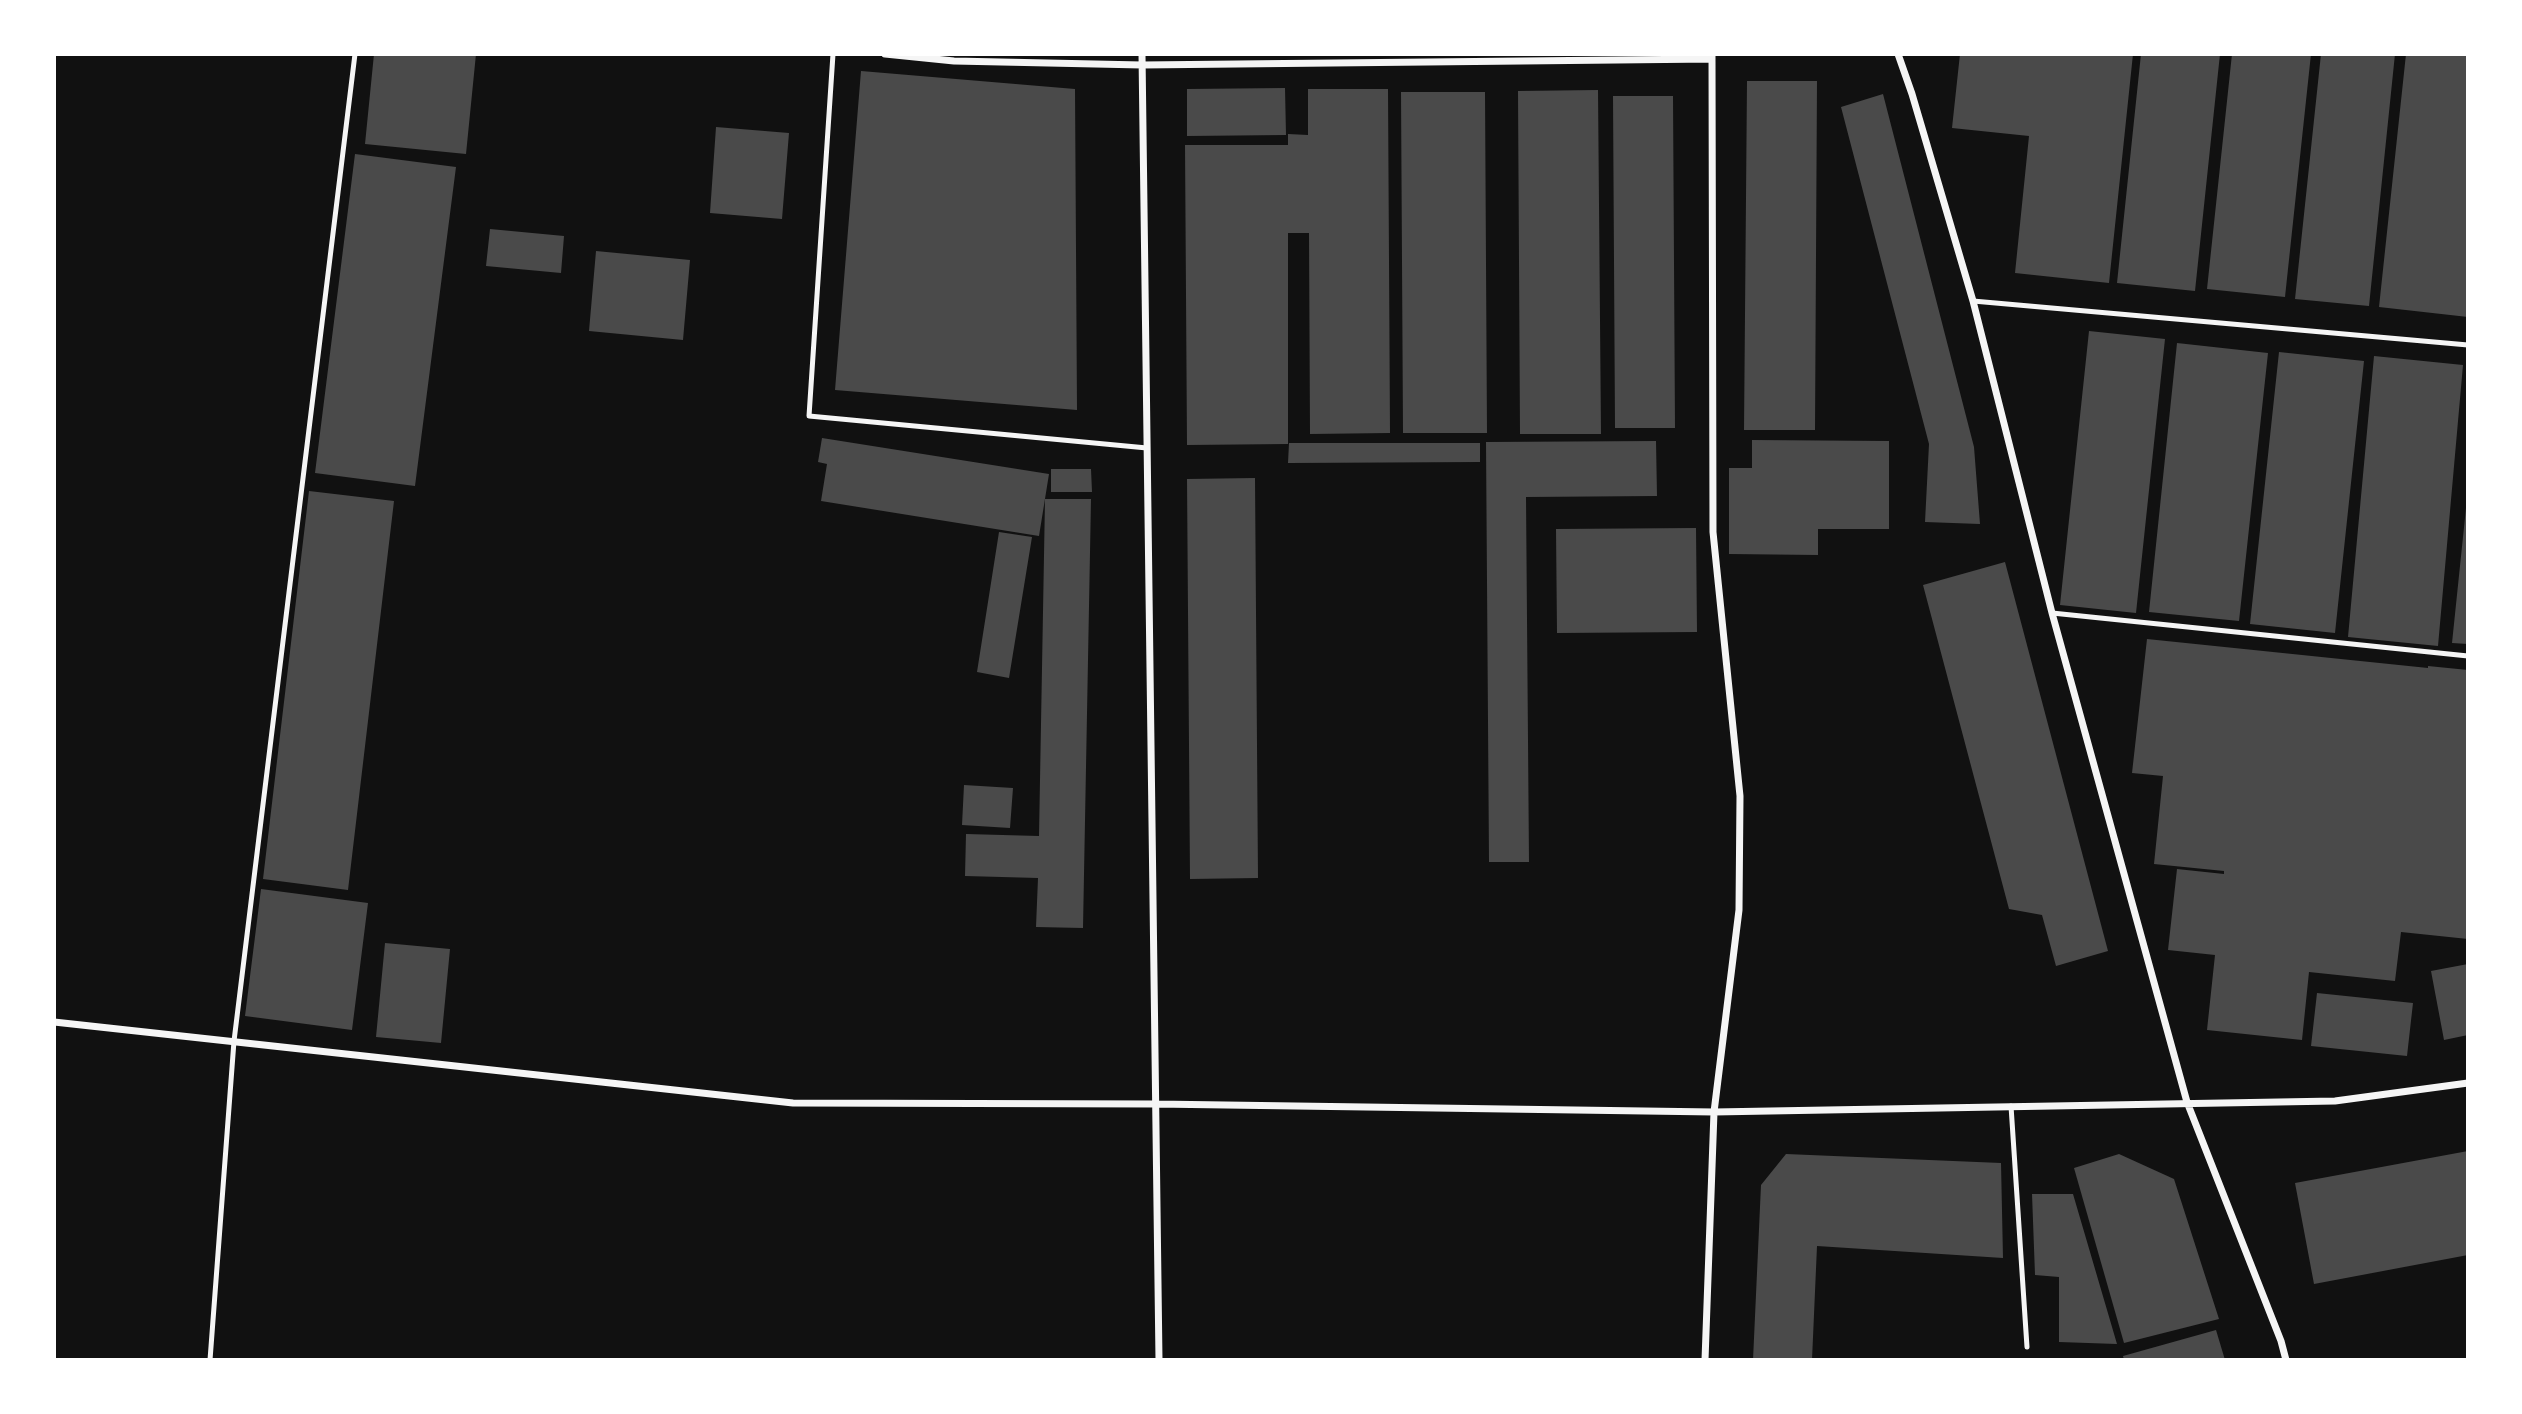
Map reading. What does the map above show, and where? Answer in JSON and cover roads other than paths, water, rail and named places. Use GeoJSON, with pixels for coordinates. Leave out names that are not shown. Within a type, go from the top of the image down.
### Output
{"type":"FeatureCollection","features":[{"type":"Feature","properties":{"kind":"street"},"geometry":{"type":"LineString","coordinates":[[885,54],[954,61],[1143,65],[1712,57],[1713,532],[1740,796],[1739,910],[1714,1112],[1705,1360]]}},
{"type":"Feature","properties":{"kind":"street"},"geometry":{"type":"LineString","coordinates":[[1142,54],[1159,1360]]}},
{"type":"Feature","properties":{"kind":"street"},"geometry":{"type":"LineString","coordinates":[[1898,54],[1973,301],[2052,613],[2187,1102],[2281,1341],[2286,1360]]}},
{"type":"Feature","properties":{"kind":"street"},"geometry":{"type":"LineString","coordinates":[[54,1022],[793,1103],[1156,1104],[1714,1112],[2335,1101],[2468,1083]]}},
{"type":"Feature","properties":{"kind":"lane"},"geometry":{"type":"LineString","coordinates":[[211,1360],[234,1041],[355,54]]}},
{"type":"Feature","properties":{"kind":"lane"},"geometry":{"type":"LineString","coordinates":[[833,54],[809,416],[1147,448]]}},
{"type":"Feature","properties":{"kind":"lane"},"geometry":{"type":"LineString","coordinates":[[1973,301],[2468,345]]}},
{"type":"Feature","properties":{"kind":"lane"},"geometry":{"type":"LineString","coordinates":[[2052,613],[2468,656]]}},
{"type":"Feature","properties":{"kind":"lane"},"geometry":{"type":"LineString","coordinates":[[2011,1106],[2027,1347]]}}]}
